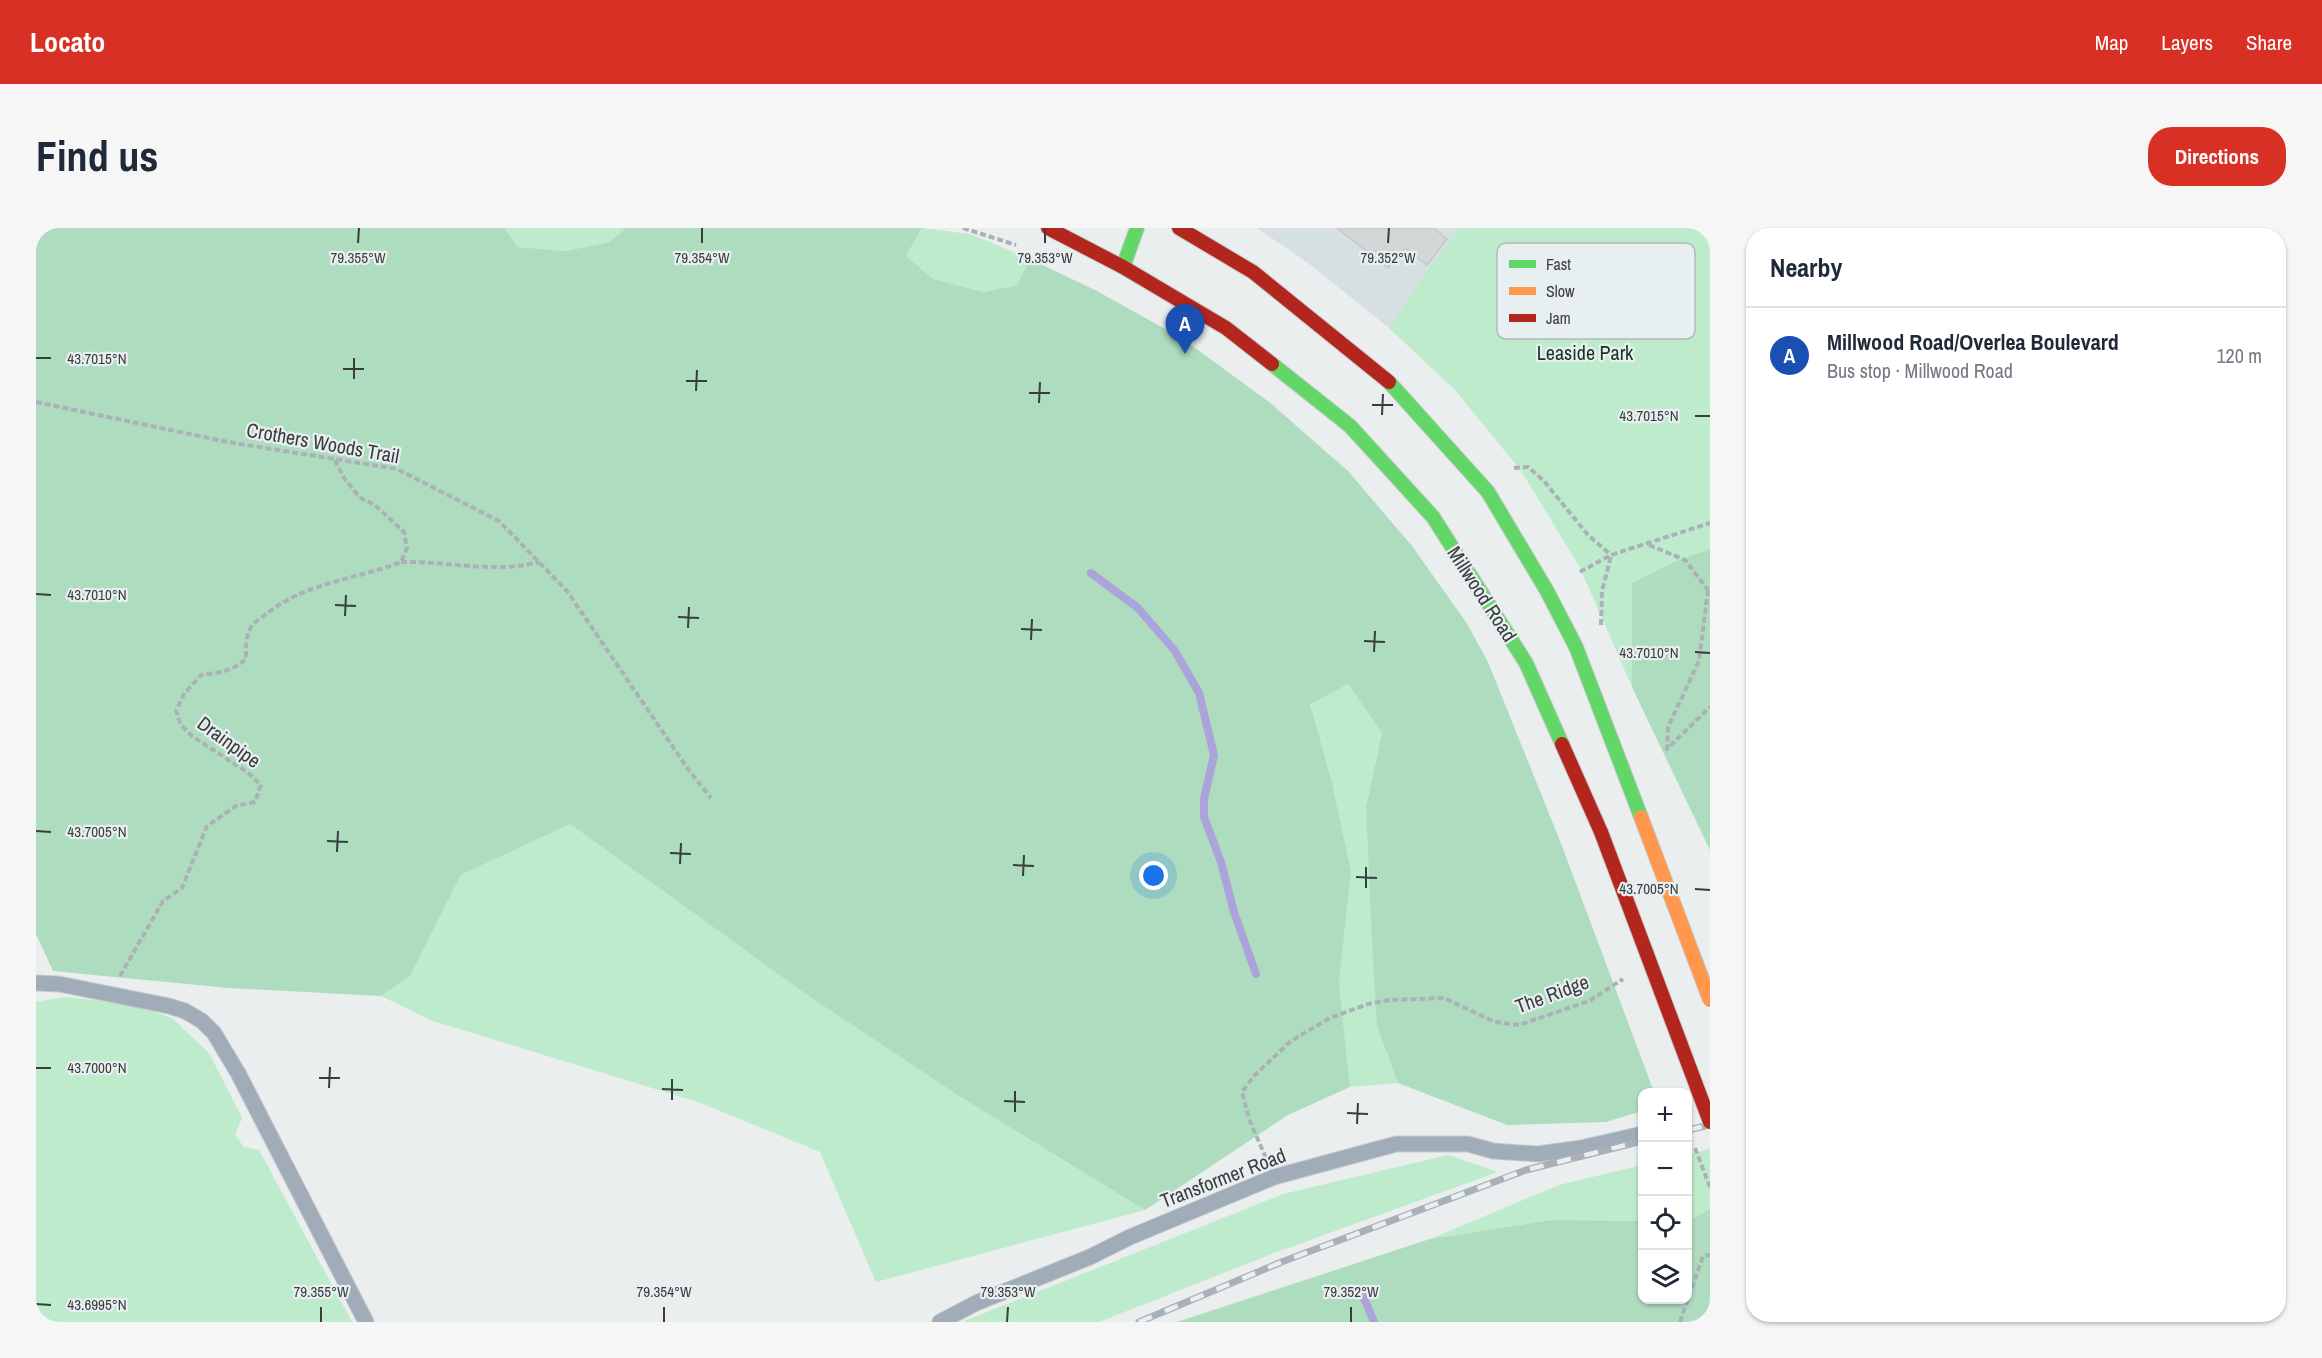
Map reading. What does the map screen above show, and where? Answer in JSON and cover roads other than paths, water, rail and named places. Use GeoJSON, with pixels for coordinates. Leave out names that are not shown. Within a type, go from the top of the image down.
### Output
{"type":"FeatureCollection","features":[{"type":"Feature","properties":{"kind":"main road","name":"Millwood Road"},"geometry":{"type":"LineString","coordinates":[[1048,228],[1064,232],[1226,328],[1344,419],[1433,517],[1532,674],[1601,832],[1710,1122]]}},
{"type":"Feature","properties":{"kind":"main road"},"geometry":{"type":"LineString","coordinates":[[1123,267],[1137,228]]}},
{"type":"Feature","properties":{"kind":"main road"},"geometry":{"type":"LineString","coordinates":[[1179,228],[1253,272],[1391,384],[1488,492],[1547,591],[1576,647],[1710,1000]]}},
{"type":"Feature","properties":{"kind":"lane"},"geometry":{"type":"LineString","coordinates":[[36,983],[60,984],[169,1006],[185,1011],[202,1021],[214,1033],[238,1073],[366,1322]]}},
{"type":"Feature","properties":{"kind":"lane"},"geometry":{"type":"LineString","coordinates":[[1692,1119],[1710,1107]]}},
{"type":"Feature","properties":{"kind":"lane","name":"Transformer Road"},"geometry":{"type":"LineString","coordinates":[[940,1322],[976,1303],[1090,1257],[1130,1237],[1274,1177],[1396,1144],[1468,1144],[1493,1151],[1538,1154],[1581,1148],[1638,1135]]}},
{"type":"Feature","properties":{"kind":"waterway"},"geometry":{"type":"LineString","coordinates":[[1091,573],[1138,608],[1175,651],[1199,693],[1214,755],[1204,799],[1204,817],[1221,862],[1234,912],[1256,974]]}},
{"type":"Feature","properties":{"kind":"waterway"},"geometry":{"type":"LineString","coordinates":[[1362,1293],[1374,1322]]}},
{"type":"Feature","properties":{"kind":"railway"},"geometry":{"type":"LineString","coordinates":[[1692,1129],[1710,1125]]}},
{"type":"Feature","properties":{"kind":"railway"},"geometry":{"type":"LineString","coordinates":[[1139,1322],[1284,1261],[1526,1170],[1638,1142]]}},
{"type":"Feature","properties":{"kind":"place","name":"Millwood Road/Overlea Boulevard"},"geometry":{"type":"Point","coordinates":[1185,354]}},
{"type":"Feature","properties":{"kind":"park label","name":"Leaside Park"},"geometry":{"type":"Point","coordinates":[1585,353]}}]}
